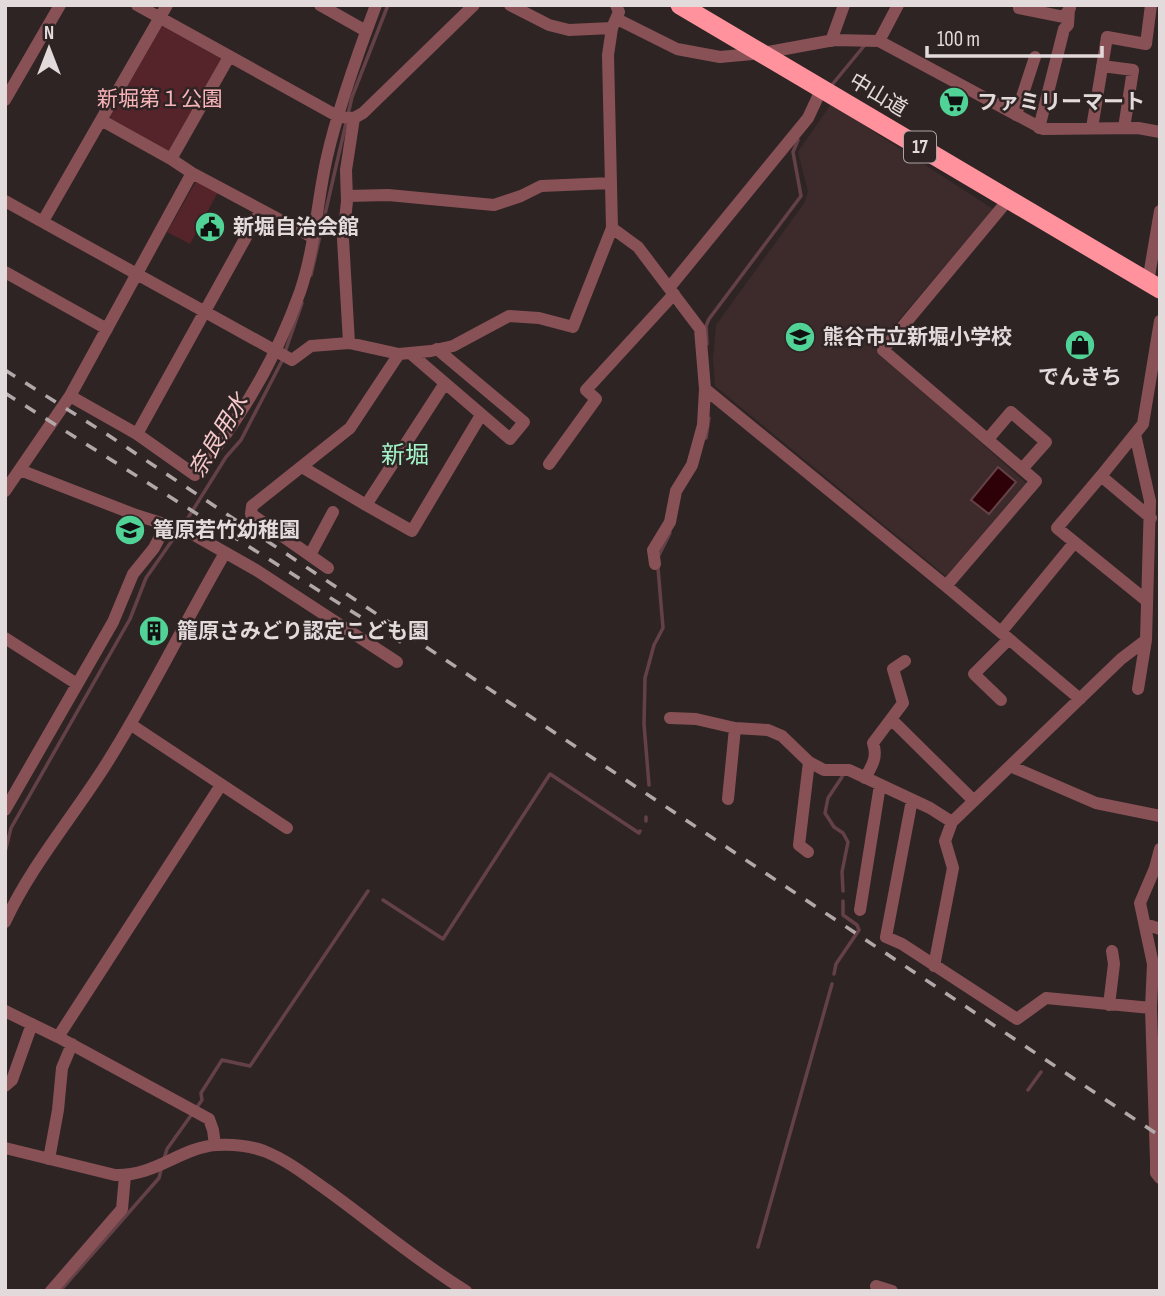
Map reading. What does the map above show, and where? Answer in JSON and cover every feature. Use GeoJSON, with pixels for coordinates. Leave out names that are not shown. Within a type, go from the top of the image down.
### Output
{"type":"FeatureCollection","features":[{"type":"Feature","properties":{"kind":"highway","name":"中山道"},"geometry":{"type":"LineString","coordinates":[[685,7],[1154,285]]}},
{"type":"Feature","properties":{"kind":"street"},"geometry":{"type":"LineString","coordinates":[[5,100],[60,5]]}},
{"type":"Feature","properties":{"kind":"street"},"geometry":{"type":"LineString","coordinates":[[137,5],[339,117],[354,118],[363,113],[474,5]]}},
{"type":"Feature","properties":{"kind":"street"},"geometry":{"type":"LineString","coordinates":[[43,221],[167,5]]}},
{"type":"Feature","properties":{"kind":"street"},"geometry":{"type":"LineString","coordinates":[[320,5],[366,31]]}},
{"type":"Feature","properties":{"kind":"street"},"geometry":{"type":"LineString","coordinates":[[70,396],[136,434],[195,475],[222,443],[282,355],[307,267],[327,156],[376,5]]}},
{"type":"Feature","properties":{"kind":"street"},"geometry":{"type":"LineString","coordinates":[[510,5],[549,25],[569,30],[615,17],[677,49],[720,57],[763,53],[831,41],[880,41],[1039,128],[1124,128],[1160,132]]}},
{"type":"Feature","properties":{"kind":"street"},"geometry":{"type":"LineString","coordinates":[[831,41],[844,5]]}},
{"type":"Feature","properties":{"kind":"street"},"geometry":{"type":"LineString","coordinates":[[880,41],[898,5]]}},
{"type":"Feature","properties":{"kind":"street"},"geometry":{"type":"LineString","coordinates":[[1019,5],[1019,8],[1064,17],[1071,7]]}},
{"type":"Feature","properties":{"kind":"street"},"geometry":{"type":"LineString","coordinates":[[1092,128],[1107,37],[1146,44],[1151,5]]}},
{"type":"Feature","properties":{"kind":"street"},"geometry":{"type":"LineString","coordinates":[[1039,128],[1071,7]]}},
{"type":"Feature","properties":{"kind":"street"},"geometry":{"type":"LineString","coordinates":[[5,201],[295,360],[305,348],[311,346],[349,343],[404,353],[453,346],[509,316],[539,318],[573,327],[612,228],[608,55],[615,17]]}},
{"type":"Feature","properties":{"kind":"street"},"geometry":{"type":"LineString","coordinates":[[172,159],[229,57]]}},
{"type":"Feature","properties":{"kind":"street"},"geometry":{"type":"LineString","coordinates":[[1016,115],[1035,57]]}},
{"type":"Feature","properties":{"kind":"street"},"geometry":{"type":"LineString","coordinates":[[1102,66],[1133,70],[1124,128]]}},
{"type":"Feature","properties":{"kind":"street"},"geometry":{"type":"LineString","coordinates":[[549,464],[596,399],[586,390],[671,291],[808,118],[822,88]]}},
{"type":"Feature","properties":{"kind":"street"},"geometry":{"type":"LineString","coordinates":[[349,343],[342,239],[347,196],[346,170],[354,118]]}},
{"type":"Feature","properties":{"kind":"street"},"geometry":{"type":"LineString","coordinates":[[101,120],[192,173],[312,237]]}},
{"type":"Feature","properties":{"kind":"street"},"geometry":{"type":"LineString","coordinates":[[5,491],[70,396],[192,173]]}},
{"type":"Feature","properties":{"kind":"street"},"geometry":{"type":"LineString","coordinates":[[347,196],[388,195],[494,205],[541,186],[611,183]]}},
{"type":"Feature","properties":{"kind":"street"},"geometry":{"type":"LineString","coordinates":[[946,586],[1036,481],[883,350],[1008,200]]}},
{"type":"Feature","properties":{"kind":"street"},"geometry":{"type":"LineString","coordinates":[[136,434],[261,210]]}},
{"type":"Feature","properties":{"kind":"street"},"geometry":{"type":"LineString","coordinates":[[1154,285],[1160,211]]}},
{"type":"Feature","properties":{"kind":"street"},"geometry":{"type":"LineString","coordinates":[[612,228],[638,247],[700,328],[705,389],[703,425],[692,465],[678,486],[670,522],[653,550],[654,564]]}},
{"type":"Feature","properties":{"kind":"street"},"geometry":{"type":"LineString","coordinates":[[5,272],[107,329]]}},
{"type":"Feature","properties":{"kind":"street"},"geometry":{"type":"LineString","coordinates":[[1147,601],[1057,528],[1143,424],[1160,321]]}},
{"type":"Feature","properties":{"kind":"street"},"geometry":{"type":"LineString","coordinates":[[404,353],[445,383],[510,439],[524,422],[437,349]]}},
{"type":"Feature","properties":{"kind":"street"},"geometry":{"type":"LineString","coordinates":[[328,568],[251,514],[253,506],[350,428],[404,353]]}},
{"type":"Feature","properties":{"kind":"street"},"geometry":{"type":"LineString","coordinates":[[366,505],[445,383]]}},
{"type":"Feature","properties":{"kind":"street"},"geometry":{"type":"LineString","coordinates":[[705,389],[1080,699]]}},
{"type":"Feature","properties":{"kind":"street"},"geometry":{"type":"LineString","coordinates":[[988,439],[1011,412],[1046,442],[1022,469]]}},
{"type":"Feature","properties":{"kind":"street"},"geometry":{"type":"LineString","coordinates":[[302,467],[412,531],[481,415]]}},
{"type":"Feature","properties":{"kind":"street"},"geometry":{"type":"LineString","coordinates":[[1135,434],[1150,501],[1151,518],[1146,640],[1138,689]]}},
{"type":"Feature","properties":{"kind":"street"},"geometry":{"type":"LineString","coordinates":[[20,470],[189,532],[288,590],[397,662]]}},
{"type":"Feature","properties":{"kind":"street"},"geometry":{"type":"LineString","coordinates":[[1101,476],[1151,518]]}},
{"type":"Feature","properties":{"kind":"street"},"geometry":{"type":"LineString","coordinates":[[310,555],[333,512]]}},
{"type":"Feature","properties":{"kind":"street"},"geometry":{"type":"LineString","coordinates":[[5,810],[113,622],[133,574],[169,526]]}},
{"type":"Feature","properties":{"kind":"street"},"geometry":{"type":"LineString","coordinates":[[1000,700],[974,674],[1074,543]]}},
{"type":"Feature","properties":{"kind":"street"},"geometry":{"type":"LineString","coordinates":[[5,922],[24,885],[105,766],[225,553]]}},
{"type":"Feature","properties":{"kind":"street"},"geometry":{"type":"LineString","coordinates":[[934,966],[953,868],[945,841],[953,822],[1121,659],[1146,640]]}},
{"type":"Feature","properties":{"kind":"street"},"geometry":{"type":"LineString","coordinates":[[7,642],[77,684]]}},
{"type":"Feature","properties":{"kind":"street"},"geometry":{"type":"LineString","coordinates":[[865,778],[874,762],[876,751],[873,743],[903,703],[893,669],[905,661]]}},
{"type":"Feature","properties":{"kind":"street"},"geometry":{"type":"LineString","coordinates":[[670,718],[696,719],[735,728],[768,730],[782,736],[809,762],[824,771],[849,770],[953,822]]}},
{"type":"Feature","properties":{"kind":"street"},"geometry":{"type":"LineString","coordinates":[[891,719],[974,801]]}},
{"type":"Feature","properties":{"kind":"street"},"geometry":{"type":"LineString","coordinates":[[130,724],[287,828]]}},
{"type":"Feature","properties":{"kind":"street"},"geometry":{"type":"LineString","coordinates":[[727,799],[735,728]]}},
{"type":"Feature","properties":{"kind":"street"},"geometry":{"type":"LineString","coordinates":[[808,852],[799,845],[809,762]]}},
{"type":"Feature","properties":{"kind":"street"},"geometry":{"type":"LineString","coordinates":[[1010,766],[1096,803],[1160,816]]}},
{"type":"Feature","properties":{"kind":"street"},"geometry":{"type":"LineString","coordinates":[[58,1037],[221,785]]}},
{"type":"Feature","properties":{"kind":"street"},"geometry":{"type":"LineString","coordinates":[[860,910],[880,785]]}},
{"type":"Feature","properties":{"kind":"street"},"geometry":{"type":"LineString","coordinates":[[912,800],[886,937],[902,944],[1017,1019],[1046,998],[1151,1008]]}},
{"type":"Feature","properties":{"kind":"street"},"geometry":{"type":"LineString","coordinates":[[1160,849],[1158,869],[1140,903],[1153,964],[1151,1008],[1157,1104],[1156,1172],[1160,1178]]}},
{"type":"Feature","properties":{"kind":"street"},"geometry":{"type":"LineString","coordinates":[[1144,924],[1160,929]]}},
{"type":"Feature","properties":{"kind":"street"},"geometry":{"type":"LineString","coordinates":[[1109,1005],[1114,964],[1112,951]]}},
{"type":"Feature","properties":{"kind":"street"},"geometry":{"type":"LineString","coordinates":[[5,1011],[72,1044],[209,1119],[215,1145]]}},
{"type":"Feature","properties":{"kind":"street"},"geometry":{"type":"LineString","coordinates":[[5,1086],[12,1080],[32,1024]]}},
{"type":"Feature","properties":{"kind":"street"},"geometry":{"type":"LineString","coordinates":[[48,1159],[58,1110],[62,1068],[72,1044]]}},
{"type":"Feature","properties":{"kind":"street"},"geometry":{"type":"LineString","coordinates":[[5,1148],[115,1175],[144,1173],[191,1152],[215,1145],[242,1146],[262,1151],[299,1170],[367,1218],[436,1273],[466,1291]]}},
{"type":"Feature","properties":{"kind":"street"},"geometry":{"type":"LineString","coordinates":[[51,1291],[122,1209],[125,1175]]}},
{"type":"Feature","properties":{"kind":"street"},"geometry":{"type":"LineString","coordinates":[[876,1286],[892,1291]]}},
{"type":"Feature","properties":{"kind":"shaded area","name":"熊谷市立新堀小学校"},"geometry":{"type":"Polygon","coordinates":[[[831,104],[993,209],[875,348],[1026,483],[946,576],[715,386],[713,359],[716,325],[805,202],[808,191],[798,152],[831,104]]]}},
{"type":"Feature","properties":{"kind":"shaded area"},"geometry":{"type":"Polygon","coordinates":[[[998,467],[1016,482],[989,514],[971,500],[998,467]]]}},
{"type":"Feature","properties":{"kind":"green space","name":"新堀第１公園"},"geometry":{"type":"Polygon","coordinates":[[[165,26],[220,57],[222,62],[173,150],[168,151],[111,119],[110,114],[160,27],[165,26]]]}},
{"type":"Feature","properties":{"kind":"green space"},"geometry":{"type":"Polygon","coordinates":[[[200,181],[218,192],[190,244],[167,232],[195,183],[200,181]]]}},
{"type":"Feature","properties":{"kind":"waterway","name":"奈良用水"},"geometry":{"type":"LineString","coordinates":[[311,275],[352,97],[388,5]]}},
{"type":"Feature","properties":{"kind":"waterway"},"geometry":{"type":"LineString","coordinates":[[831,86],[864,46]]}},
{"type":"Feature","properties":{"kind":"waterway"},"geometry":{"type":"LineString","coordinates":[[707,344],[706,326],[709,319],[801,196],[793,152],[798,140]]}},
{"type":"Feature","properties":{"kind":"waterway","name":"奈良用水"},"geometry":{"type":"LineString","coordinates":[[285,352],[302,303]]}},
{"type":"Feature","properties":{"kind":"waterway","name":"奈良用水"},"geometry":{"type":"LineString","coordinates":[[183,526],[226,457],[241,440],[283,359]]}},
{"type":"Feature","properties":{"kind":"waterway"},"geometry":{"type":"LineString","coordinates":[[706,438],[709,418]]}},
{"type":"Feature","properties":{"kind":"waterway","name":"奈良用水"},"geometry":{"type":"LineString","coordinates":[[5,852],[11,828],[130,619],[146,578],[178,532]]}},
{"type":"Feature","properties":{"kind":"waterway"},"geometry":{"type":"LineString","coordinates":[[658,557],[670,533]]}},
{"type":"Feature","properties":{"kind":"waterway"},"geometry":{"type":"LineString","coordinates":[[649,785],[644,724],[645,678],[654,645],[663,628],[658,568]]}},
{"type":"Feature","properties":{"kind":"waterway"},"geometry":{"type":"LineString","coordinates":[[383,900],[443,939],[550,774],[639,833],[640,831]]}},
{"type":"Feature","properties":{"kind":"waterway"},"geometry":{"type":"LineString","coordinates":[[842,777],[828,798],[825,813],[848,842],[842,872],[843,891]]}},
{"type":"Feature","properties":{"kind":"waterway"},"geometry":{"type":"LineString","coordinates":[[164,1159],[167,1149],[202,1100],[201,1093],[222,1060],[250,1066],[368,891]]}},
{"type":"Feature","properties":{"kind":"waterway"},"geometry":{"type":"LineString","coordinates":[[834,974],[836,964],[859,930],[857,925],[843,915],[843,901]]}},
{"type":"Feature","properties":{"kind":"waterway"},"geometry":{"type":"LineString","coordinates":[[758,1247],[832,984]]}},
{"type":"Feature","properties":{"kind":"waterway"},"geometry":{"type":"LineString","coordinates":[[1028,1090],[1041,1072]]}},
{"type":"Feature","properties":{"kind":"waterway"},"geometry":{"type":"LineString","coordinates":[[60,1291],[159,1178],[161,1170]]}},
{"type":"Feature","properties":{"kind":"railway"},"geometry":{"type":"LineString","coordinates":[[5,370],[108,435],[1160,1136]]}},
{"type":"Feature","properties":{"kind":"railway"},"geometry":{"type":"LineString","coordinates":[[5,393],[402,643]]}},
{"type":"Feature","properties":{"kind":"place","name":"ファミリーマート"},"geometry":{"type":"Point","coordinates":[954,102]}},
{"type":"Feature","properties":{"kind":"place","name":"新堀自治会館"},"geometry":{"type":"Point","coordinates":[210,227]}},
{"type":"Feature","properties":{"kind":"place","name":"熊谷市立新堀小学校"},"geometry":{"type":"Point","coordinates":[800,337]}},
{"type":"Feature","properties":{"kind":"place","name":"でんきち"},"geometry":{"type":"Point","coordinates":[1080,345]}},
{"type":"Feature","properties":{"kind":"place","name":"篭原若竹幼稚園"},"geometry":{"type":"Point","coordinates":[130,530]}},
{"type":"Feature","properties":{"kind":"place","name":"籠原さみどり認定こども園"},"geometry":{"type":"Point","coordinates":[154,631]}},
{"type":"Feature","properties":{"kind":"district","name":"新堀"},"geometry":{"type":"Point","coordinates":[405,455]}}]}
